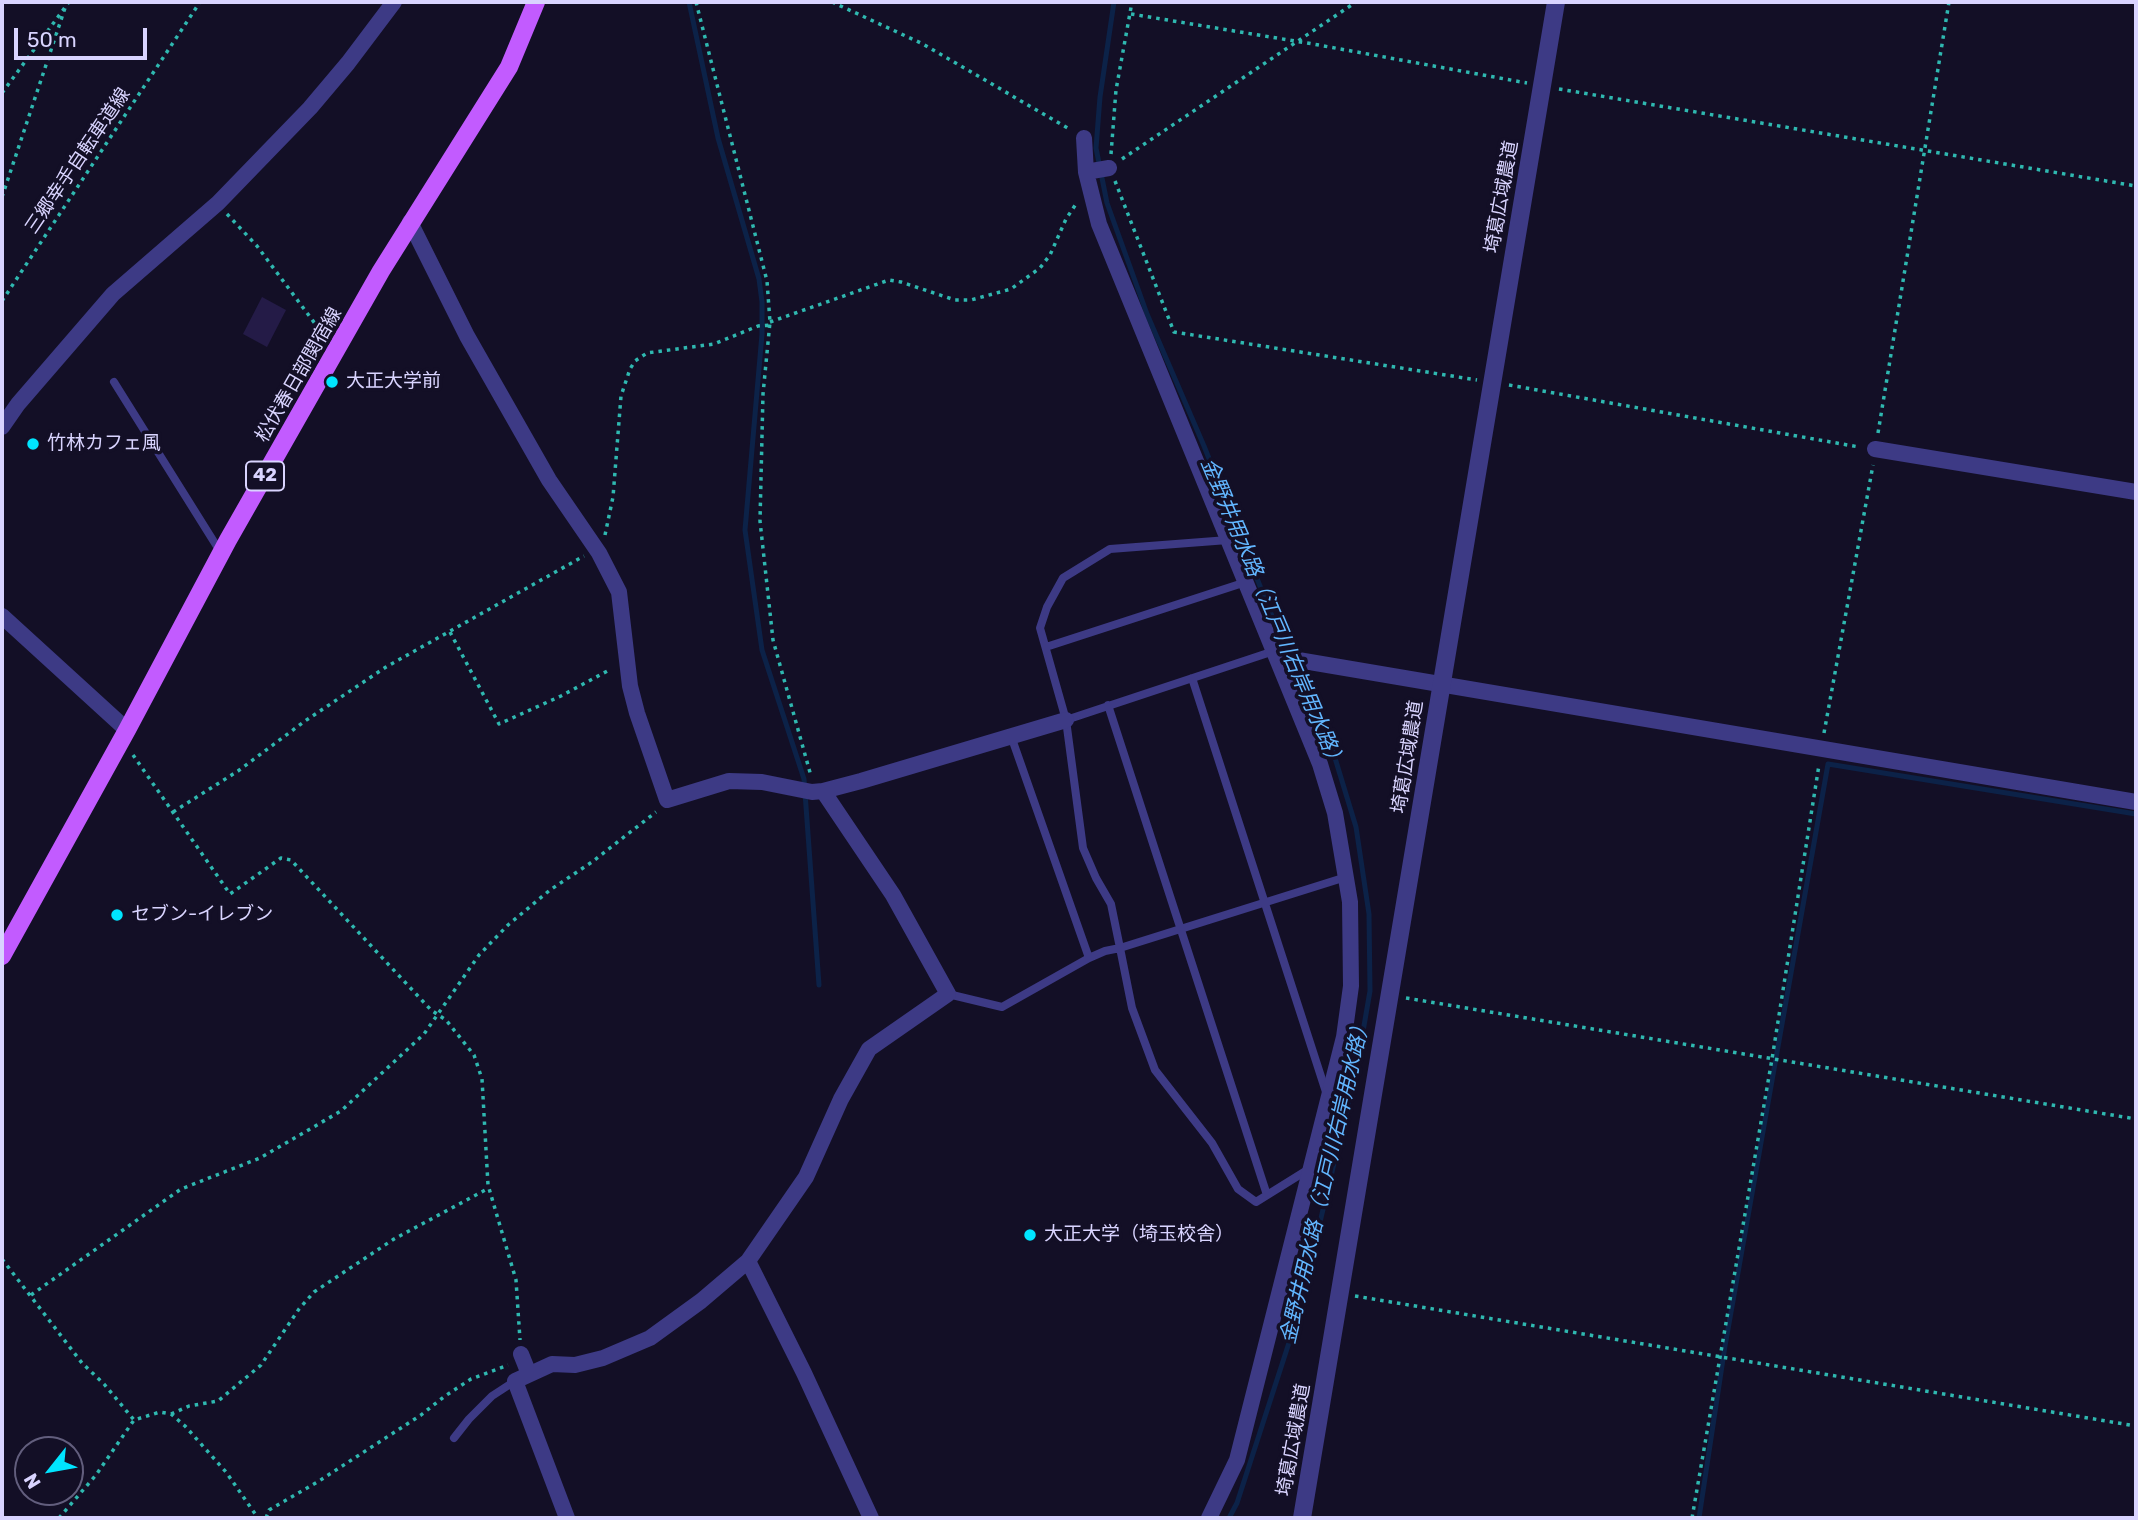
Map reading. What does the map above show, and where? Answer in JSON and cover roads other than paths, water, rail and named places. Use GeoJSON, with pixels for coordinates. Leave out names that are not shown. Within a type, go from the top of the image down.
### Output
{"type":"FeatureCollection","features":[{"type":"Feature","properties":{"kind":"main road","name":"松伏春日部関宿線"},"geometry":{"type":"LineString","coordinates":[[2,956],[124,735],[220,553],[410,222],[509,66],[536,2]]}},
{"type":"Feature","properties":{"kind":"street"},"geometry":{"type":"LineString","coordinates":[[2,427],[18,404],[114,295],[218,203],[310,107],[348,63],[394,2]]}},
{"type":"Feature","properties":{"kind":"street","name":"埼葛広域農道"},"geometry":{"type":"LineString","coordinates":[[1302,1518],[1556,2]]}},
{"type":"Feature","properties":{"kind":"street"},"geometry":{"type":"LineString","coordinates":[[1084,138],[1089,190],[1099,224],[1320,764],[1335,813],[1350,902],[1351,986],[1344,1037],[1237,1460],[1209,1518]]}},
{"type":"Feature","properties":{"kind":"street"},"geometry":{"type":"LineString","coordinates":[[1086,172],[1109,168]]}},
{"type":"Feature","properties":{"kind":"street"},"geometry":{"type":"LineString","coordinates":[[410,222],[467,336],[550,480],[597,551],[619,592],[627,662],[637,713],[667,800],[729,781],[762,782],[811,791],[861,782],[1066,720]]}},
{"type":"Feature","properties":{"kind":"street"},"geometry":{"type":"LineString","coordinates":[[1875,449],[2136,492]]}},
{"type":"Feature","properties":{"kind":"street"},"geometry":{"type":"LineString","coordinates":[[2,616],[124,735]]}},
{"type":"Feature","properties":{"kind":"street"},"geometry":{"type":"LineString","coordinates":[[1280,666],[1298,660],[2136,803]]}},
{"type":"Feature","properties":{"kind":"street"},"geometry":{"type":"LineString","coordinates":[[567,1518],[522,1367],[575,1365],[603,1358],[650,1338],[701,1301],[748,1261],[806,1177],[841,1099],[869,1049],[948,994],[893,895],[811,791]]}},
{"type":"Feature","properties":{"kind":"street"},"geometry":{"type":"LineString","coordinates":[[748,1261],[804,1373],[871,1518]]}},
{"type":"Feature","properties":{"kind":"lane"},"geometry":{"type":"LineString","coordinates":[[114,382],[220,553]]}},
{"type":"Feature","properties":{"kind":"lane"},"geometry":{"type":"LineString","coordinates":[[1228,540],[1110,549],[1063,578],[1047,607],[1040,628],[1066,720],[1083,848],[1111,904],[1132,1009],[1155,1070],[1212,1143],[1238,1189],[1256,1202],[1312,1168]]}},
{"type":"Feature","properties":{"kind":"lane"},"geometry":{"type":"LineString","coordinates":[[1046,647],[1246,582]]}},
{"type":"Feature","properties":{"kind":"lane"},"geometry":{"type":"LineString","coordinates":[[1066,720],[1274,650]]}},
{"type":"Feature","properties":{"kind":"lane"},"geometry":{"type":"LineString","coordinates":[[1192,678],[1329,1101]]}},
{"type":"Feature","properties":{"kind":"lane"},"geometry":{"type":"LineString","coordinates":[[1108,705],[1267,1195]]}},
{"type":"Feature","properties":{"kind":"lane"},"geometry":{"type":"LineString","coordinates":[[1011,736],[1089,958]]}},
{"type":"Feature","properties":{"kind":"lane"},"geometry":{"type":"LineString","coordinates":[[948,994],[1002,1007],[1089,958],[1347,877]]}},
{"type":"Feature","properties":{"kind":"lane"},"geometry":{"type":"LineString","coordinates":[[454,1438],[469,1419],[522,1367]]}},
{"type":"Feature","properties":{"kind":"waterway"},"geometry":{"type":"LineString","coordinates":[[689,2],[718,138],[759,279],[762,334],[745,530],[762,650],[804,779],[819,985]]}},
{"type":"Feature","properties":{"kind":"waterway","name":"金野井用水路（江戸川右岸用水路）"},"geometry":{"type":"LineString","coordinates":[[1114,2],[1100,97],[1096,148],[1107,203],[1147,314],[1204,446],[1274,621],[1328,735],[1356,827],[1369,914],[1370,991],[1356,1072],[1297,1318],[1237,1503],[1229,1518]]}},
{"type":"Feature","properties":{"kind":"waterway"},"geometry":{"type":"LineString","coordinates":[[1699,1518],[1725,1346],[1828,764],[2136,814]]}},
{"type":"Feature","properties":{"kind":"place","name":"大正大学前"},"geometry":{"type":"Point","coordinates":[332,382]}},
{"type":"Feature","properties":{"kind":"place","name":"竹林カフェ風"},"geometry":{"type":"Point","coordinates":[33,444]}},
{"type":"Feature","properties":{"kind":"place","name":"セブン-イレブン"},"geometry":{"type":"Point","coordinates":[117,915]}},
{"type":"Feature","properties":{"kind":"place","name":"大正大学（埼玉校舎）"},"geometry":{"type":"Point","coordinates":[1030,1235]}}]}
